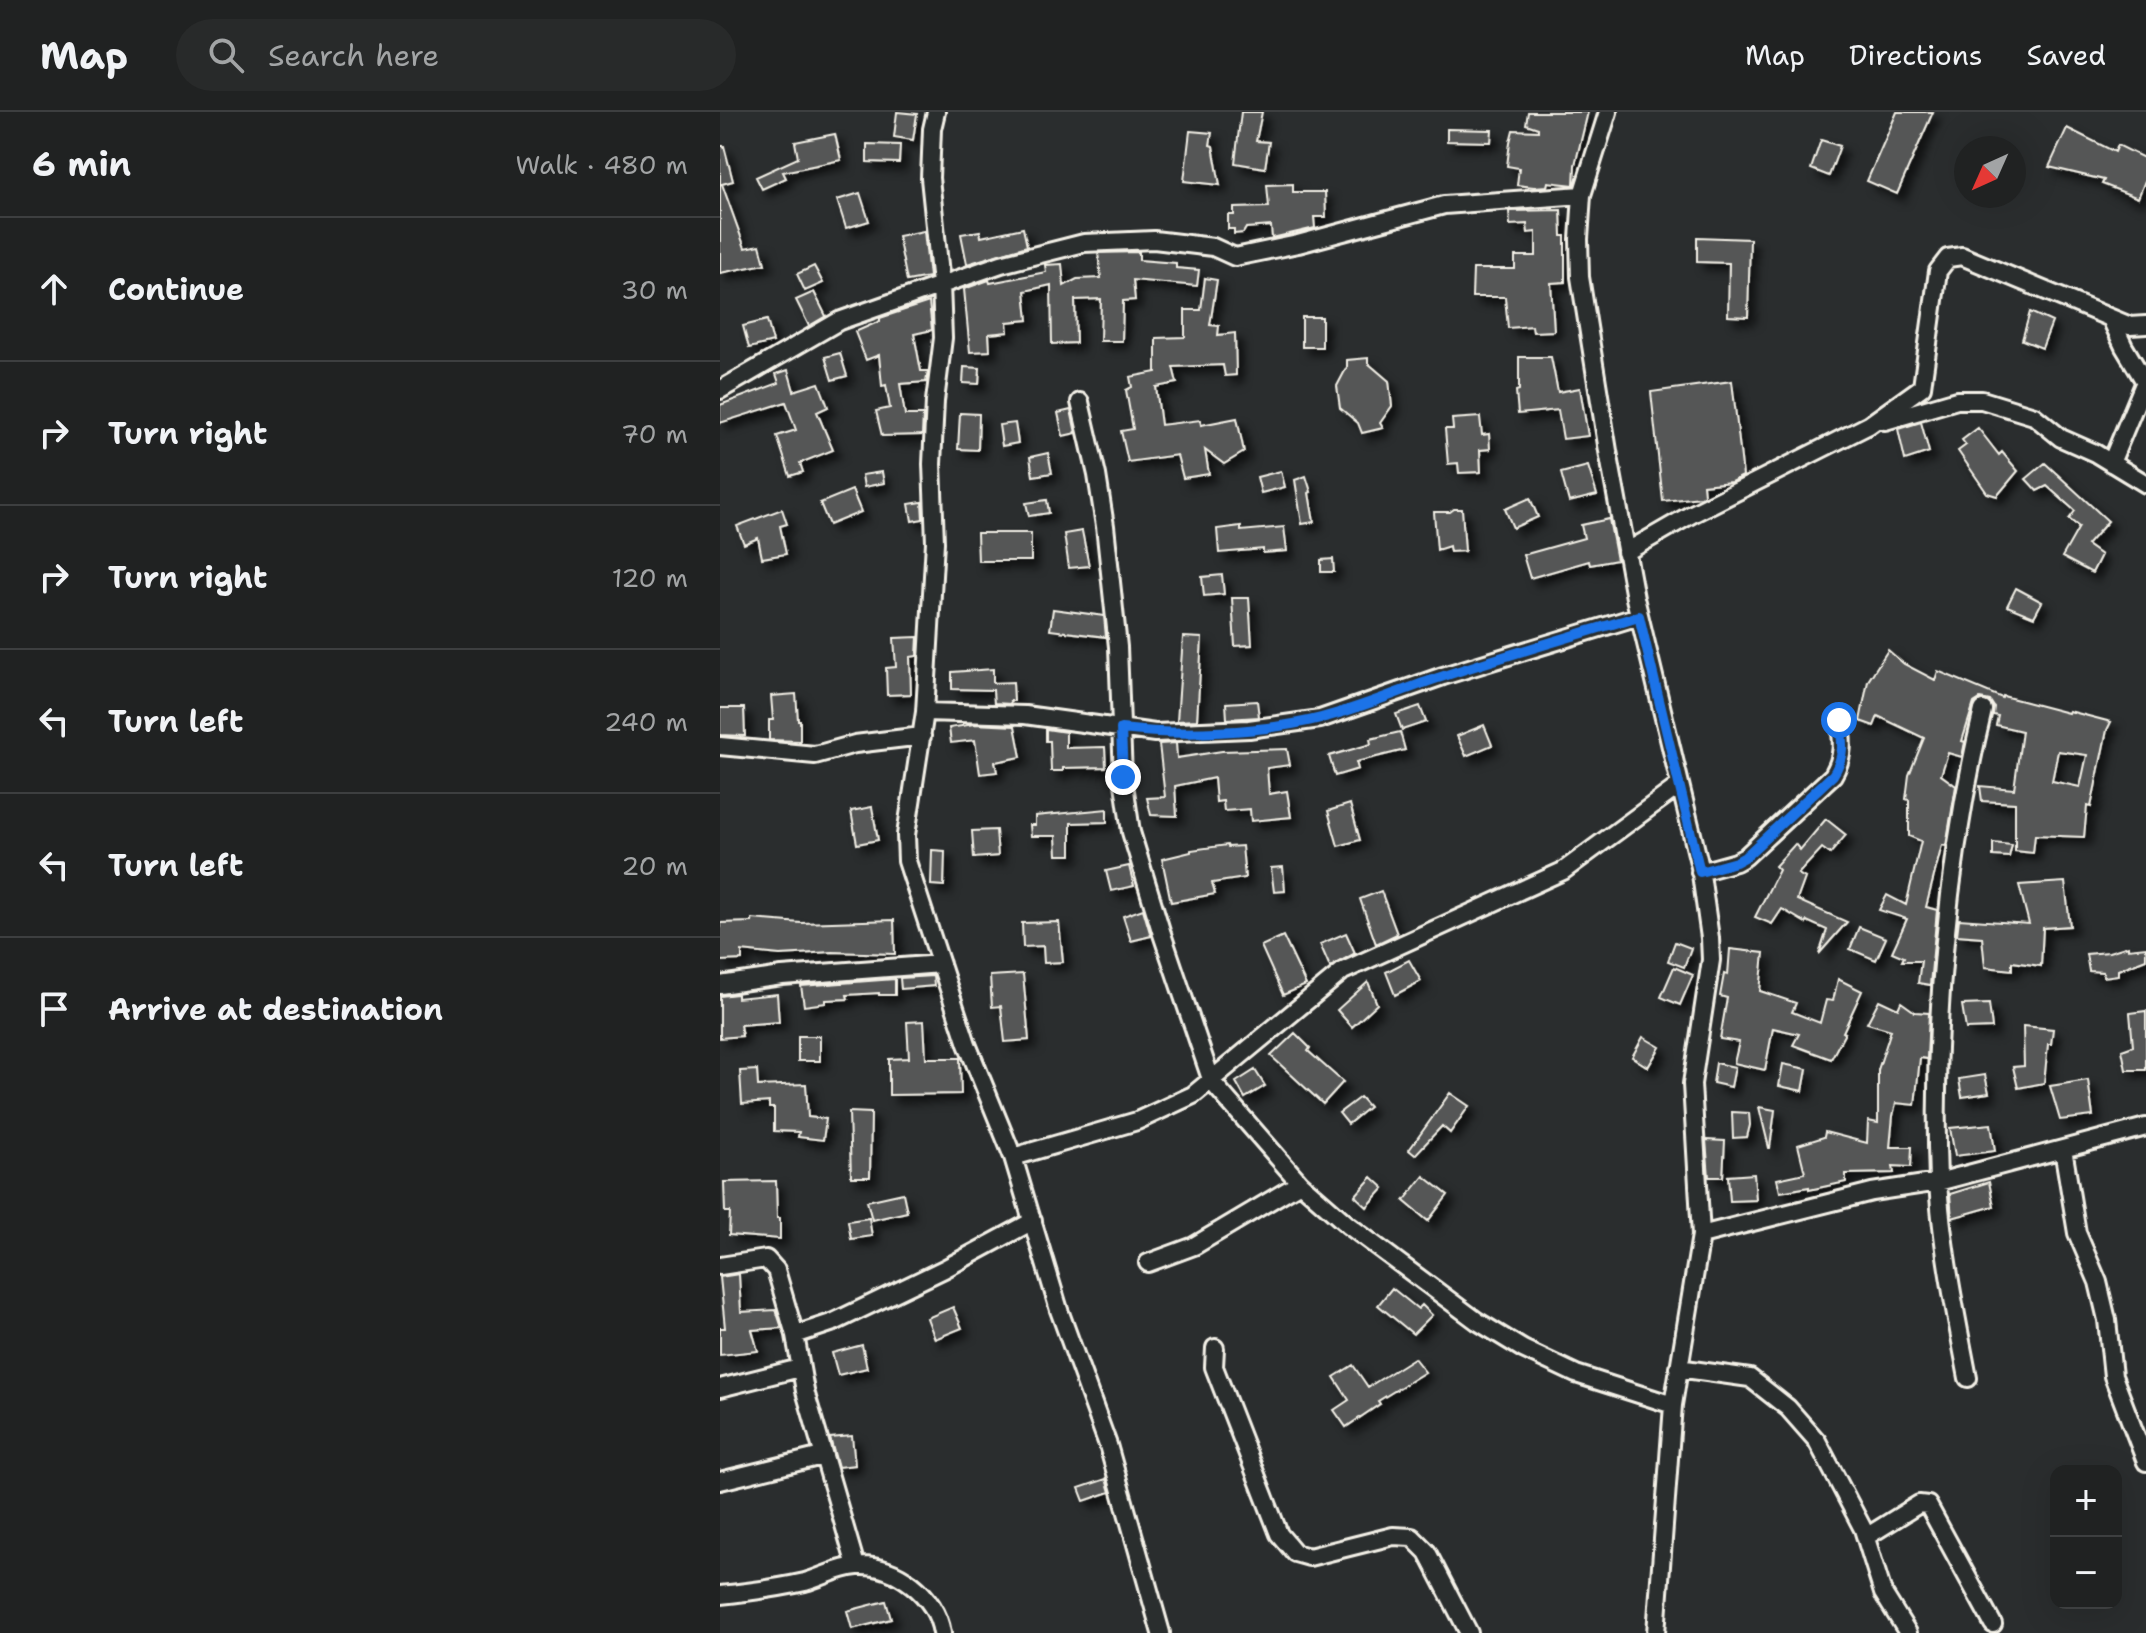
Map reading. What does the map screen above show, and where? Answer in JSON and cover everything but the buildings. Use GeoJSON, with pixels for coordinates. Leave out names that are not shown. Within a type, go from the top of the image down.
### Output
{"type":"FeatureCollection","features":[{"type":"Feature","properties":{"kind":"street"},"geometry":{"type":"LineString","coordinates":[[936,112],[932,129],[930,178],[943,338],[935,401],[932,464],[935,542],[925,712],[906,835],[907,861],[967,1044],[1013,1157],[1059,1310],[1108,1445],[1161,1633]]}},
{"type":"Feature","properties":{"kind":"street"},"geometry":{"type":"LineString","coordinates":[[1605,113],[1582,195],[1580,277],[1626,552],[1700,872],[1711,949],[1692,1084],[1701,1235],[1673,1405],[1656,1633]]}},
{"type":"Feature","properties":{"kind":"street"},"geometry":{"type":"LineString","coordinates":[[720,390],[839,321],[1001,264],[1084,243],[1154,240],[1213,247],[1235,257],[1272,251],[1444,205],[1582,195]]}},
{"type":"Feature","properties":{"kind":"street"},"geometry":{"type":"LineString","coordinates":[[1626,552],[1692,514],[1869,425],[1922,387],[1938,271],[1948,258],[1962,256],[2111,319],[2130,326],[2146,325]]}},
{"type":"Feature","properties":{"kind":"street"},"geometry":{"type":"LineString","coordinates":[[2111,319],[2124,347],[2146,381],[2111,463]]}},
{"type":"Feature","properties":{"kind":"street"},"geometry":{"type":"LineString","coordinates":[[1869,425],[1957,400],[1982,400],[2034,416],[2061,438],[2146,484]]}},
{"type":"Feature","properties":{"kind":"street"},"geometry":{"type":"LineString","coordinates":[[1080,402],[1105,526],[1118,647],[1125,796],[1131,832],[1212,1082],[1300,1183],[1348,1225],[1429,1287],[1523,1349],[1576,1374],[1673,1405]]}},
{"type":"Feature","properties":{"kind":"street"},"geometry":{"type":"LineString","coordinates":[[925,712],[1025,715],[1155,733],[1249,729],[1320,719],[1443,676],[1639,616]]}},
{"type":"Feature","properties":{"kind":"street"},"geometry":{"type":"LineString","coordinates":[[1968,1378],[1954,1304],[1938,1182],[1938,1072],[1948,927],[1965,786],[1983,710]]}},
{"type":"Feature","properties":{"kind":"street"},"geometry":{"type":"LineString","coordinates":[[1700,872],[1745,857],[1833,775],[1841,762],[1843,739],[1839,720]]}},
{"type":"Feature","properties":{"kind":"street"},"geometry":{"type":"LineString","coordinates":[[720,746],[815,755],[855,744],[922,736]]}},
{"type":"Feature","properties":{"kind":"street"},"geometry":{"type":"LineString","coordinates":[[1013,1157],[1137,1121],[1182,1101],[1212,1082],[1343,971],[1563,871],[1680,785]]}},
{"type":"Feature","properties":{"kind":"street"},"geometry":{"type":"LineString","coordinates":[[720,985],[782,976],[941,964]]}},
{"type":"Feature","properties":{"kind":"street"},"geometry":{"type":"LineString","coordinates":[[1701,1235],[1872,1192],[1938,1182],[2146,1127]]}},
{"type":"Feature","properties":{"kind":"street"},"geometry":{"type":"LineString","coordinates":[[2063,1149],[2077,1233],[2098,1282],[2107,1320],[2113,1376],[2146,1462]]}},
{"type":"Feature","properties":{"kind":"street"},"geometry":{"type":"LineString","coordinates":[[1148,1263],[1194,1246],[1300,1183]]}},
{"type":"Feature","properties":{"kind":"street"},"geometry":{"type":"LineString","coordinates":[[795,1335],[834,1322],[944,1269],[1033,1221]]}},
{"type":"Feature","properties":{"kind":"street"},"geometry":{"type":"LineString","coordinates":[[720,1266],[766,1259],[776,1270],[795,1335],[822,1456],[856,1566]]}},
{"type":"Feature","properties":{"kind":"street"},"geometry":{"type":"LineString","coordinates":[[1215,1348],[1214,1367],[1251,1467],[1279,1534],[1290,1549],[1309,1557],[1393,1536],[1412,1537],[1427,1552],[1469,1633]]}},
{"type":"Feature","properties":{"kind":"street"},"geometry":{"type":"LineString","coordinates":[[720,1388],[800,1368]]}},
{"type":"Feature","properties":{"kind":"street"},"geometry":{"type":"LineString","coordinates":[[1678,1368],[1750,1378],[1788,1408],[1817,1441],[1866,1537],[1883,1593],[1908,1633]]}},
{"type":"Feature","properties":{"kind":"street"},"geometry":{"type":"LineString","coordinates":[[720,1481],[822,1456]]}},
{"type":"Feature","properties":{"kind":"street"},"geometry":{"type":"LineString","coordinates":[[1866,1537],[1919,1504],[1928,1505],[1993,1624]]}},
{"type":"Feature","properties":{"kind":"street"},"geometry":{"type":"LineString","coordinates":[[720,1595],[806,1581],[856,1566],[871,1566],[905,1579],[922,1593],[933,1608],[942,1633]]}},
{"type":"Feature","properties":{"kind":"route"},"geometry":{"type":"LineString","coordinates":[[1123,777],[1121,729],[1155,733],[1249,729],[1320,719],[1443,676],[1639,616],[1700,872],[1745,857],[1833,775],[1841,762],[1843,739],[1839,720]]}}]}
